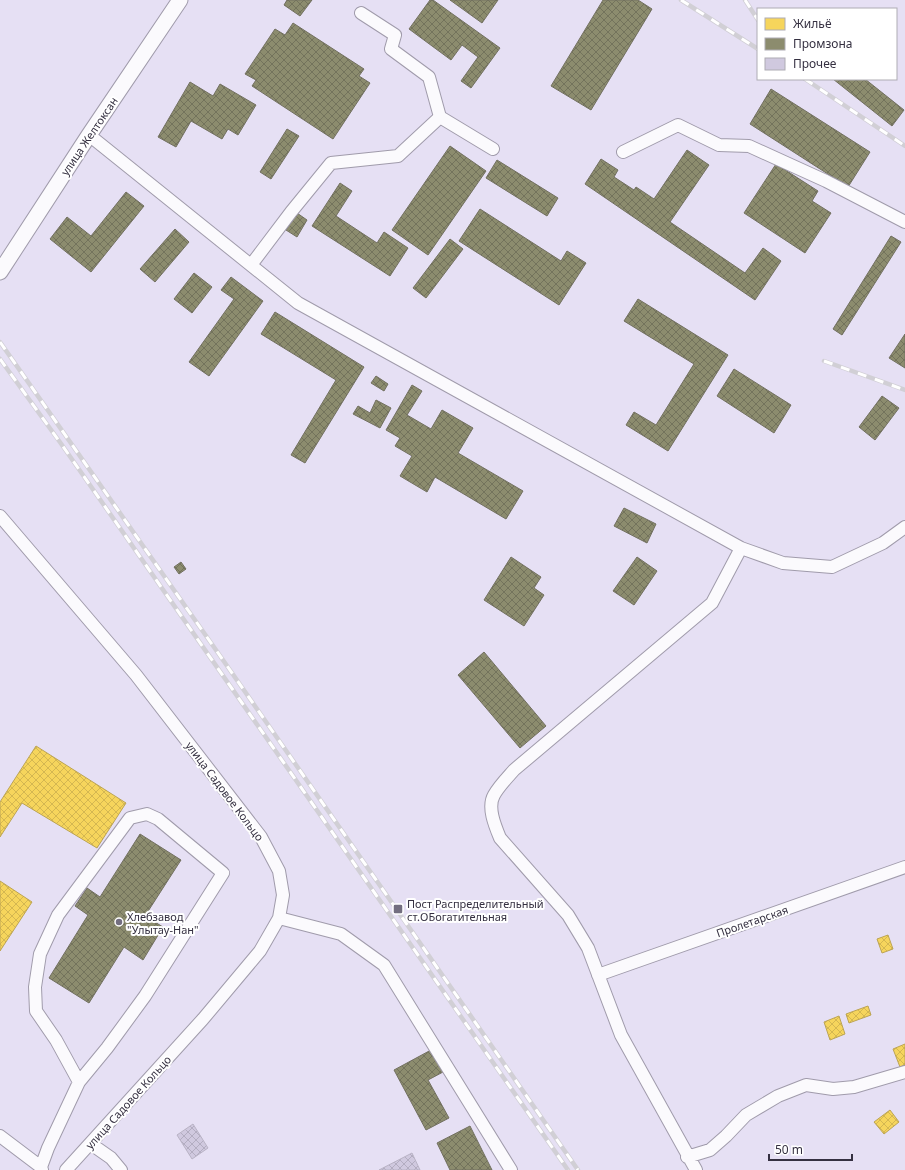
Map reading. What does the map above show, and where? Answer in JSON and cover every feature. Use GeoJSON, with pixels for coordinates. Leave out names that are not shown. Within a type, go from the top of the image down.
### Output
{"type":"FeatureCollection","features":[{"type":"Feature","properties":{"kind":"main road","name":"улица Желтоксан"},"geometry":{"type":"LineString","coordinates":[[0,272],[89,135],[180,0]]}},
{"type":"Feature","properties":{"kind":"street"},"geometry":{"type":"LineString","coordinates":[[361,13],[395,35],[391,49],[429,77],[440,117],[493,149]]}},
{"type":"Feature","properties":{"kind":"street"},"geometry":{"type":"LineString","coordinates":[[251,265],[291,212],[331,163],[398,156],[440,117]]}},
{"type":"Feature","properties":{"kind":"street"},"geometry":{"type":"LineString","coordinates":[[623,152],[678,125],[719,145],[749,146],[826,181],[905,222]]}},
{"type":"Feature","properties":{"kind":"street"},"geometry":{"type":"LineString","coordinates":[[89,135],[298,303],[742,548],[782,563],[832,567],[883,543],[905,527]]}},
{"type":"Feature","properties":{"kind":"street","name":"улица Садовое Кольцо"},"geometry":{"type":"LineString","coordinates":[[0,516],[136,675],[261,837],[279,871],[283,895],[279,918],[260,951],[203,1019],[66,1170]]}},
{"type":"Feature","properties":{"kind":"street"},"geometry":{"type":"LineString","coordinates":[[696,1170],[621,1035],[588,948],[568,915],[500,838],[494,822],[492,808],[493,796],[514,770],[712,603],[742,548]]}},
{"type":"Feature","properties":{"kind":"street"},"geometry":{"type":"LineString","coordinates":[[0,1136],[42,1169],[48,1148],[79,1082],[107,1048],[145,996],[223,873],[158,819],[147,814],[130,818],[58,915],[40,954],[35,987],[36,1011],[56,1040],[79,1082]]}},
{"type":"Feature","properties":{"kind":"street","name":"Пролетарская"},"geometry":{"type":"LineString","coordinates":[[598,975],[905,867]]}},
{"type":"Feature","properties":{"kind":"street"},"geometry":{"type":"LineString","coordinates":[[279,918],[341,934],[384,964],[511,1170]]}},
{"type":"Feature","properties":{"kind":"street"},"geometry":{"type":"LineString","coordinates":[[687,1156],[710,1150],[746,1115],[778,1096],[806,1085],[833,1089],[854,1087],[905,1072]]}},
{"type":"Feature","properties":{"kind":"street"},"geometry":{"type":"LineString","coordinates":[[91,1144],[111,1158],[121,1170]]}},
{"type":"Feature","properties":{"kind":"building: Жильё"},"geometry":{"type":"Polygon","coordinates":[[[36,746],[126,803],[97,848],[22,803],[0,837],[0,802],[36,746]]]}},
{"type":"Feature","properties":{"kind":"building: Жильё"},"geometry":{"type":"Polygon","coordinates":[[[0,881],[32,902],[0,951],[0,881]]]}},
{"type":"Feature","properties":{"kind":"building: Жильё"},"geometry":{"type":"Polygon","coordinates":[[[888,935],[893,949],[882,953],[877,939],[888,935]]]}},
{"type":"Feature","properties":{"kind":"building: Жильё"},"geometry":{"type":"Polygon","coordinates":[[[868,1006],[871,1015],[849,1023],[846,1014],[868,1006]]]}},
{"type":"Feature","properties":{"kind":"building: Жильё"},"geometry":{"type":"Polygon","coordinates":[[[839,1016],[845,1034],[830,1040],[824,1022],[839,1016]]]}},
{"type":"Feature","properties":{"kind":"building: Жильё"},"geometry":{"type":"Polygon","coordinates":[[[905,1044],[905,1065],[900,1067],[893,1049],[905,1044]]]}},
{"type":"Feature","properties":{"kind":"building: Жильё"},"geometry":{"type":"Polygon","coordinates":[[[890,1110],[899,1122],[884,1134],[874,1122],[890,1110]]]}},
{"type":"Feature","properties":{"kind":"building: Промзона"},"geometry":{"type":"Polygon","coordinates":[[[287,0],[312,0],[300,16],[284,5],[287,0]]]}},
{"type":"Feature","properties":{"kind":"building: Промзона"},"geometry":{"type":"Polygon","coordinates":[[[430,0],[433,0],[500,48],[471,88],[461,81],[478,57],[462,45],[451,60],[409,29],[430,0]]]}},
{"type":"Feature","properties":{"kind":"building: Промзона"},"geometry":{"type":"Polygon","coordinates":[[[450,0],[498,0],[482,23],[450,0]]]}},
{"type":"Feature","properties":{"kind":"building: Промзона"},"geometry":{"type":"Polygon","coordinates":[[[603,0],[638,0],[652,9],[591,110],[551,86],[603,0]]]}},
{"type":"Feature","properties":{"kind":"building: Промзона"},"geometry":{"type":"Polygon","coordinates":[[[293,23],[364,69],[359,76],[370,83],[333,139],[252,86],[256,80],[245,74],[275,29],[285,35],[293,23]]]}},
{"type":"Feature","properties":{"kind":"building: Промзона"},"geometry":{"type":"Polygon","coordinates":[[[834,80],[866,80],[904,110],[892,126],[834,80]]]}},
{"type":"Feature","properties":{"kind":"building: Промзона"},"geometry":{"type":"Polygon","coordinates":[[[190,82],[213,96],[220,84],[256,105],[238,135],[228,129],[222,139],[191,121],[176,147],[158,137],[190,82]]]}},
{"type":"Feature","properties":{"kind":"building: Промзона"},"geometry":{"type":"Polygon","coordinates":[[[771,89],[870,152],[848,187],[750,124],[771,89]]]}},
{"type":"Feature","properties":{"kind":"building: Промзона"},"geometry":{"type":"Polygon","coordinates":[[[287,129],[299,136],[271,179],[260,172],[287,129]]]}},
{"type":"Feature","properties":{"kind":"building: Промзона"},"geometry":{"type":"Polygon","coordinates":[[[450,146],[486,171],[428,255],[392,230],[450,146]]]}},
{"type":"Feature","properties":{"kind":"building: Промзона"},"geometry":{"type":"Polygon","coordinates":[[[687,150],[709,165],[670,222],[745,273],[763,248],[781,261],[755,300],[585,184],[601,159],[618,170],[614,177],[634,190],[636,187],[654,199],[687,150]]]}},
{"type":"Feature","properties":{"kind":"building: Промзона"},"geometry":{"type":"Polygon","coordinates":[[[497,160],[558,198],[547,216],[486,178],[497,160]]]}},
{"type":"Feature","properties":{"kind":"building: Промзона"},"geometry":{"type":"Polygon","coordinates":[[[776,164],[818,191],[812,201],[831,213],[805,253],[744,213],[776,164]]]}},
{"type":"Feature","properties":{"kind":"building: Промзона"},"geometry":{"type":"Polygon","coordinates":[[[340,183],[352,191],[336,216],[377,243],[384,232],[408,248],[390,276],[312,226],[340,183]]]}},
{"type":"Feature","properties":{"kind":"building: Промзона"},"geometry":{"type":"Polygon","coordinates":[[[126,192],[144,206],[91,272],[50,239],[67,217],[91,236],[126,192]]]}},
{"type":"Feature","properties":{"kind":"building: Промзона"},"geometry":{"type":"Polygon","coordinates":[[[480,209],[561,261],[567,251],[586,263],[559,305],[459,241],[480,209]]]}},
{"type":"Feature","properties":{"kind":"building: Промзона"},"geometry":{"type":"Polygon","coordinates":[[[297,213],[307,220],[297,237],[286,230],[297,213]]]}},
{"type":"Feature","properties":{"kind":"building: Промзона"},"geometry":{"type":"Polygon","coordinates":[[[175,229],[189,242],[155,282],[140,269],[175,229]]]}},
{"type":"Feature","properties":{"kind":"building: Промзона"},"geometry":{"type":"Polygon","coordinates":[[[891,236],[901,242],[842,335],[833,329],[891,236]]]}},
{"type":"Feature","properties":{"kind":"building: Промзона"},"geometry":{"type":"Polygon","coordinates":[[[450,239],[463,249],[426,298],[413,288],[450,239]]]}},
{"type":"Feature","properties":{"kind":"building: Промзона"},"geometry":{"type":"Polygon","coordinates":[[[194,273],[212,287],[192,313],[174,299],[194,273]]]}},
{"type":"Feature","properties":{"kind":"building: Промзона"},"geometry":{"type":"Polygon","coordinates":[[[231,277],[263,301],[209,376],[189,362],[234,299],[221,290],[231,277]]]}},
{"type":"Feature","properties":{"kind":"building: Промзона"},"geometry":{"type":"Polygon","coordinates":[[[638,299],[728,355],[668,451],[626,425],[634,412],[656,425],[694,364],[624,321],[638,299]]]}},
{"type":"Feature","properties":{"kind":"building: Промзона"},"geometry":{"type":"Polygon","coordinates":[[[275,312],[364,367],[305,463],[291,455],[336,380],[261,334],[275,312]]]}},
{"type":"Feature","properties":{"kind":"building: Промзона"},"geometry":{"type":"Polygon","coordinates":[[[905,334],[905,368],[889,358],[905,334]]]}},
{"type":"Feature","properties":{"kind":"building: Промзона"},"geometry":{"type":"Polygon","coordinates":[[[734,369],[791,405],[774,433],[717,396],[734,369]]]}},
{"type":"Feature","properties":{"kind":"building: Промзона"},"geometry":{"type":"Polygon","coordinates":[[[376,376],[388,384],[384,391],[371,383],[376,376]]]}},
{"type":"Feature","properties":{"kind":"building: Промзона"},"geometry":{"type":"Polygon","coordinates":[[[412,385],[422,391],[407,415],[431,429],[442,410],[473,428],[458,453],[523,491],[506,519],[435,477],[427,492],[400,476],[412,456],[395,446],[400,438],[386,430],[412,385]]]}},
{"type":"Feature","properties":{"kind":"building: Промзона"},"geometry":{"type":"Polygon","coordinates":[[[882,396],[899,408],[875,440],[859,427],[882,396]]]}},
{"type":"Feature","properties":{"kind":"building: Промзона"},"geometry":{"type":"Polygon","coordinates":[[[376,400],[391,408],[380,428],[353,414],[358,406],[370,413],[376,400]]]}},
{"type":"Feature","properties":{"kind":"building: Промзона"},"geometry":{"type":"Polygon","coordinates":[[[624,508],[656,524],[647,543],[614,526],[624,508]]]}},
{"type":"Feature","properties":{"kind":"building: Промзона"},"geometry":{"type":"Polygon","coordinates":[[[511,557],[541,577],[534,588],[544,595],[524,626],[484,600],[511,557]]]}},
{"type":"Feature","properties":{"kind":"building: Промзона"},"geometry":{"type":"Polygon","coordinates":[[[637,557],[657,571],[634,605],[613,591],[637,557]]]}},
{"type":"Feature","properties":{"kind":"building: Промзона"},"geometry":{"type":"Polygon","coordinates":[[[181,562],[186,569],[179,574],[174,567],[181,562]]]}},
{"type":"Feature","properties":{"kind":"building: Промзона"},"geometry":{"type":"Polygon","coordinates":[[[484,652],[546,726],[520,748],[458,675],[484,652]]]}},
{"type":"Feature","properties":{"kind":"building: Промзона","name":"Хлебзавод \"Улытау-Нан\""},"geometry":{"type":"Polygon","coordinates":[[[140,834],[181,860],[145,916],[163,927],[143,960],[124,947],[89,1003],[49,978],[88,915],[75,906],[87,888],[100,897],[140,834]]]}},
{"type":"Feature","properties":{"kind":"building: Промзона"},"geometry":{"type":"Polygon","coordinates":[[[431,1050],[443,1072],[428,1080],[449,1118],[426,1130],[394,1070],[431,1050]]]}},
{"type":"Feature","properties":{"kind":"building: Промзона"},"geometry":{"type":"Polygon","coordinates":[[[470,1126],[492,1170],[450,1170],[437,1143],[470,1126]]]}},
{"type":"Feature","properties":{"kind":"building: Прочее"},"geometry":{"type":"Polygon","coordinates":[[[193,1124],[208,1148],[192,1159],[177,1135],[193,1124]]]}},
{"type":"Feature","properties":{"kind":"building: Прочее"},"geometry":{"type":"Polygon","coordinates":[[[412,1153],[420,1170],[379,1170],[412,1153]]]}},
{"type":"Feature","properties":{"kind":"railway"},"geometry":{"type":"LineString","coordinates":[[681,0],[757,48]]}},
{"type":"Feature","properties":{"kind":"railway"},"geometry":{"type":"LineString","coordinates":[[745,0],[757,18]]}},
{"type":"Feature","properties":{"kind":"railway"},"geometry":{"type":"LineString","coordinates":[[806,80],[905,146]]}},
{"type":"Feature","properties":{"kind":"railway"},"geometry":{"type":"LineString","coordinates":[[0,342],[578,1170]]}},
{"type":"Feature","properties":{"kind":"railway"},"geometry":{"type":"LineString","coordinates":[[0,359],[62,445],[568,1170]]}},
{"type":"Feature","properties":{"kind":"railway"},"geometry":{"type":"LineString","coordinates":[[824,361],[905,390]]}},
{"type":"Feature","properties":{"kind":"place","name":"Пост Распределительный ст.ОБогатительная"},"geometry":{"type":"Point","coordinates":[398,909]}},
{"type":"Feature","properties":{"kind":"place","name":"Хлебзавод \"Улытау-Нан\""},"geometry":{"type":"Point","coordinates":[119,922]}}]}
